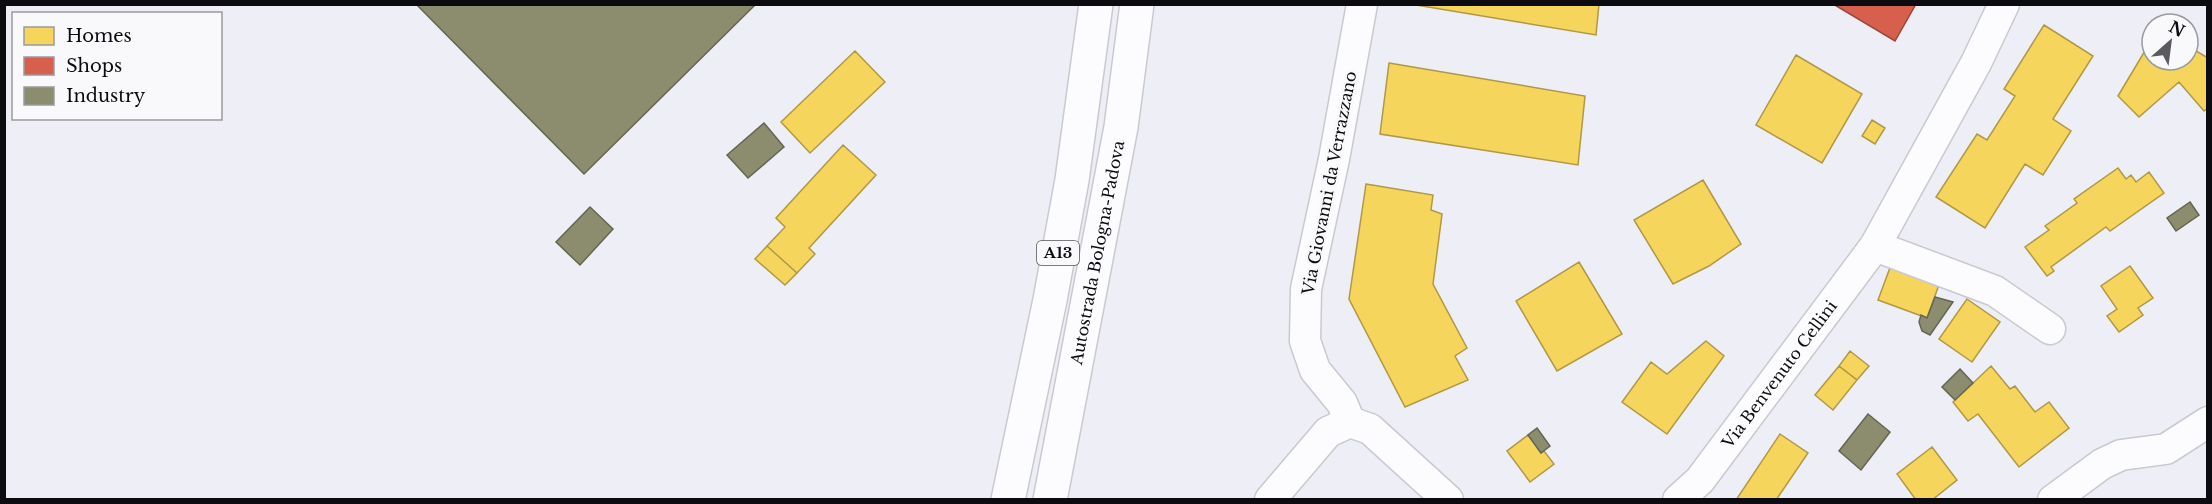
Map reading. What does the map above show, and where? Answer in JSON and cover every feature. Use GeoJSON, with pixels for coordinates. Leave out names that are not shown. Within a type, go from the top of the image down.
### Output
{"type":"FeatureCollection","features":[{"type":"Feature","properties":{"kind":"highway","name":"A13"},"geometry":{"type":"LineString","coordinates":[[1008,500],[1050,300],[1072,180],[1096,4]]}},
{"type":"Feature","properties":{"kind":"highway","name":"Autostrada Bologna-Padova"},"geometry":{"type":"LineString","coordinates":[[1050,500],[1121,127],[1137,4]]}},
{"type":"Feature","properties":{"kind":"street","name":"Via Giovanni da Verrazzano"},"geometry":{"type":"LineString","coordinates":[[1350,422],[1342,404],[1315,370],[1305,341],[1306,289],[1334,159],[1362,4]]}},
{"type":"Feature","properties":{"kind":"street","name":"Via Benvenuto Cellini"},"geometry":{"type":"LineString","coordinates":[[1678,500],[1700,480],[1875,246],[1976,63],[2004,4]]}},
{"type":"Feature","properties":{"kind":"street"},"geometry":{"type":"LineString","coordinates":[[1875,246],[1995,291],[2050,329]]}},
{"type":"Feature","properties":{"kind":"street"},"geometry":{"type":"LineString","coordinates":[[1270,500],[1328,432],[1350,422],[1370,429],[1448,500]]}},
{"type":"Feature","properties":{"kind":"street"},"geometry":{"type":"LineString","coordinates":[[2053,500],[2102,464],[2121,455],[2166,449],[2208,422]]}},
{"type":"Feature","properties":{"kind":"building: Homes"},"geometry":{"type":"Polygon","coordinates":[[[1410,4],[1599,4],[1596,35],[1410,4]]]}},
{"type":"Feature","properties":{"kind":"building: Homes"},"geometry":{"type":"Polygon","coordinates":[[[2044,25],[2093,56],[2053,119],[2071,131],[2043,175],[2025,164],[1985,228],[1936,197],[1977,134],[1987,140],[2015,96],[2004,89],[2044,25]]]}},
{"type":"Feature","properties":{"kind":"building: Homes"},"geometry":{"type":"Polygon","coordinates":[[[855,51],[885,82],[810,153],[781,122],[855,51]]]}},
{"type":"Feature","properties":{"kind":"building: Homes"},"geometry":{"type":"Polygon","coordinates":[[[2200,53],[2208,58],[2208,108],[2204,111],[2179,82],[2139,117],[2118,96],[2140,59],[2140,72],[2200,72],[2200,53]]]}},
{"type":"Feature","properties":{"kind":"building: Homes"},"geometry":{"type":"Polygon","coordinates":[[[1796,55],[1862,94],[1822,163],[1756,125],[1796,55]]]}},
{"type":"Feature","properties":{"kind":"building: Homes"},"geometry":{"type":"Polygon","coordinates":[[[1389,63],[1585,96],[1578,165],[1380,134],[1389,63]]]}},
{"type":"Feature","properties":{"kind":"building: Homes"},"geometry":{"type":"Polygon","coordinates":[[[1872,120],[1885,128],[1875,144],[1862,136],[1872,120]]]}},
{"type":"Feature","properties":{"kind":"building: Homes"},"geometry":{"type":"Polygon","coordinates":[[[843,145],[876,175],[809,248],[815,254],[797,273],[767,246],[785,227],[776,218],[843,145]]]}},
{"type":"Feature","properties":{"kind":"building: Homes"},"geometry":{"type":"Polygon","coordinates":[[[2118,168],[2126,179],[2131,175],[2136,182],[2149,172],[2164,193],[2110,231],[2106,227],[2051,267],[2054,271],[2047,276],[2025,247],[2049,230],[2045,226],[2077,203],[2074,199],[2118,168]]]}},
{"type":"Feature","properties":{"kind":"building: Homes"},"geometry":{"type":"Polygon","coordinates":[[[1703,180],[1741,244],[1709,266],[1673,284],[1634,220],[1703,180]]]}},
{"type":"Feature","properties":{"kind":"building: Homes"},"geometry":{"type":"Polygon","coordinates":[[[1366,184],[1433,195],[1431,210],[1442,214],[1433,284],[1467,348],[1455,356],[1468,380],[1405,407],[1349,299],[1366,184]]]}},
{"type":"Feature","properties":{"kind":"building: Homes"},"geometry":{"type":"Polygon","coordinates":[[[767,246],[797,273],[785,285],[755,259],[767,246]]]}},
{"type":"Feature","properties":{"kind":"building: Homes"},"geometry":{"type":"Polygon","coordinates":[[[1579,262],[1622,334],[1557,371],[1516,301],[1579,262]]]}},
{"type":"Feature","properties":{"kind":"building: Homes"},"geometry":{"type":"Polygon","coordinates":[[[1891,265],[1940,282],[1927,318],[1878,300],[1891,265]]]}},
{"type":"Feature","properties":{"kind":"building: Homes"},"geometry":{"type":"Polygon","coordinates":[[[2130,266],[2153,298],[2138,308],[2143,315],[2119,332],[2107,316],[2117,309],[2101,286],[2130,266]]]}},
{"type":"Feature","properties":{"kind":"building: Homes"},"geometry":{"type":"Polygon","coordinates":[[[1967,299],[2000,322],[1972,362],[1939,339],[1967,299]]]}},
{"type":"Feature","properties":{"kind":"building: Homes"},"geometry":{"type":"Polygon","coordinates":[[[1706,341],[1724,356],[1667,434],[1622,402],[1651,362],[1667,374],[1706,341]]]}},
{"type":"Feature","properties":{"kind":"building: Homes"},"geometry":{"type":"Polygon","coordinates":[[[1850,351],[1869,366],[1857,380],[1839,366],[1850,351]]]}},
{"type":"Feature","properties":{"kind":"building: Homes"},"geometry":{"type":"Polygon","coordinates":[[[1839,366],[1857,380],[1833,410],[1815,395],[1839,366]]]}},
{"type":"Feature","properties":{"kind":"building: Homes"},"geometry":{"type":"Polygon","coordinates":[[[1991,366],[2010,389],[2015,386],[2035,412],[2049,402],[2069,428],[2019,467],[1978,414],[1968,421],[1953,402],[1991,366]]]}},
{"type":"Feature","properties":{"kind":"building: Homes"},"geometry":{"type":"Polygon","coordinates":[[[1780,434],[1808,453],[1776,500],[1736,500],[1780,434]]]}},
{"type":"Feature","properties":{"kind":"building: Homes"},"geometry":{"type":"Polygon","coordinates":[[[1528,435],[1541,453],[1544,451],[1554,464],[1530,482],[1507,451],[1528,435]]]}},
{"type":"Feature","properties":{"kind":"building: Homes"},"geometry":{"type":"Polygon","coordinates":[[[1932,447],[1957,480],[1932,500],[1916,500],[1897,474],[1932,447]]]}},
{"type":"Feature","properties":{"kind":"building: Shops"},"geometry":{"type":"Polygon","coordinates":[[[1833,4],[1916,4],[1895,41],[1833,4]]]}},
{"type":"Feature","properties":{"kind":"building: Industry"},"geometry":{"type":"Polygon","coordinates":[[[416,4],[756,4],[584,174],[416,4]]]}},
{"type":"Feature","properties":{"kind":"building: Industry"},"geometry":{"type":"Polygon","coordinates":[[[764,123],[784,147],[748,178],[727,155],[764,123]]]}},
{"type":"Feature","properties":{"kind":"building: Industry"},"geometry":{"type":"Polygon","coordinates":[[[2190,202],[2199,215],[2176,231],[2167,218],[2190,202]]]}},
{"type":"Feature","properties":{"kind":"building: Industry"},"geometry":{"type":"Polygon","coordinates":[[[590,207],[613,229],[580,265],[556,242],[590,207]]]}},
{"type":"Feature","properties":{"kind":"building: Industry"},"geometry":{"type":"Polygon","coordinates":[[[1935,297],[1953,302],[1930,335],[1922,331],[1919,322],[1921,315],[1927,318],[1935,297]]]}},
{"type":"Feature","properties":{"kind":"building: Industry"},"geometry":{"type":"Polygon","coordinates":[[[1960,369],[1973,383],[1955,400],[1942,387],[1960,369]]]}},
{"type":"Feature","properties":{"kind":"building: Industry"},"geometry":{"type":"Polygon","coordinates":[[[1868,414],[1890,432],[1861,470],[1839,451],[1868,414]]]}},
{"type":"Feature","properties":{"kind":"building: Industry"},"geometry":{"type":"Polygon","coordinates":[[[1537,428],[1550,446],[1541,453],[1528,435],[1537,428]]]}}]}
